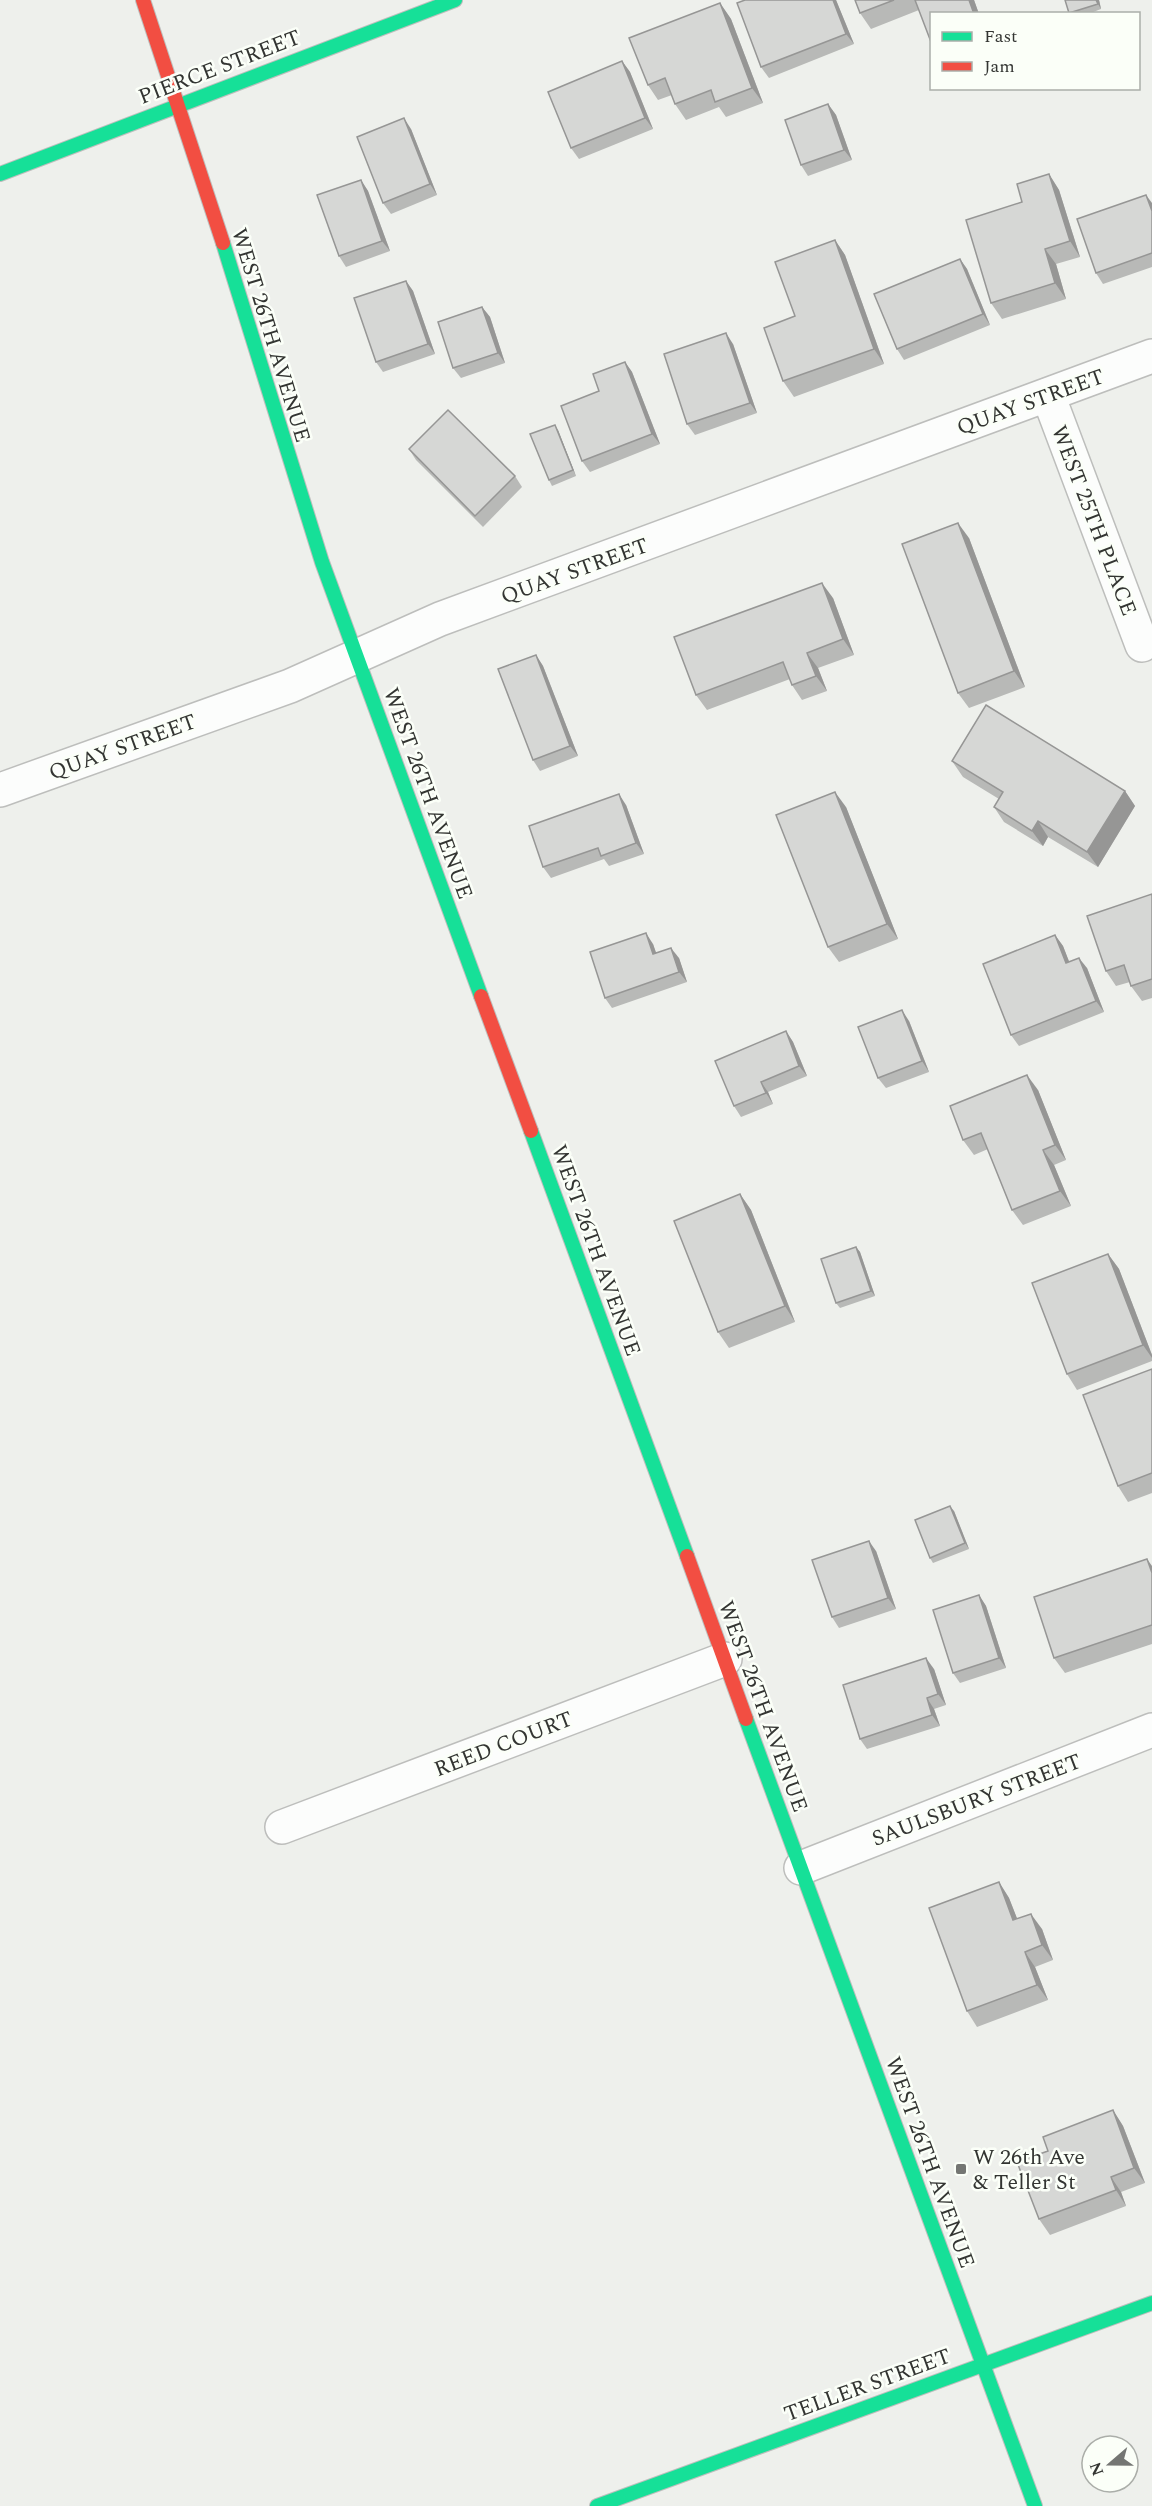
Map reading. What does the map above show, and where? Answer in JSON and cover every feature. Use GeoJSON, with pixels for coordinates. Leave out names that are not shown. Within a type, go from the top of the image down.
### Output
{"type":"FeatureCollection","features":[{"type":"Feature","properties":{"kind":"street","name":"WEST 26TH AVENUE"},"geometry":{"type":"LineString","coordinates":[[142,0],[180,104],[295,483],[1035,2506]]}},
{"type":"Feature","properties":{"kind":"street","name":"PIERCE STREET"},"geometry":{"type":"LineString","coordinates":[[0,174],[455,0]]}},
{"type":"Feature","properties":{"kind":"street","name":"QUAY STREET"},"geometry":{"type":"LineString","coordinates":[[0,790],[290,686],[451,615],[1152,356]]}},
{"type":"Feature","properties":{"kind":"street","name":"WEST 25TH PLACE"},"geometry":{"type":"LineString","coordinates":[[1048,395],[1142,645]]}},
{"type":"Feature","properties":{"kind":"street","name":"REED COURT"},"geometry":{"type":"LineString","coordinates":[[282,1827],[725,1659]]}},
{"type":"Feature","properties":{"kind":"street","name":"SAULSBURY STREET"},"geometry":{"type":"LineString","coordinates":[[801,1868],[1152,1730]]}},
{"type":"Feature","properties":{"kind":"street","name":"TELLER STREET"},"geometry":{"type":"LineString","coordinates":[[597,2506],[1152,2302]]}},
{"type":"Feature","properties":{"kind":"building"},"geometry":{"type":"Polygon","coordinates":[[[745,0],[833,0],[846,34],[761,67],[737,3],[745,0]]]}},
{"type":"Feature","properties":{"kind":"building"},"geometry":{"type":"Polygon","coordinates":[[[855,0],[894,0],[860,13],[855,0]]]}},
{"type":"Feature","properties":{"kind":"building"},"geometry":{"type":"Polygon","coordinates":[[[915,0],[969,0],[973,12],[930,12],[930,39],[915,0]]]}},
{"type":"Feature","properties":{"kind":"building"},"geometry":{"type":"Polygon","coordinates":[[[1065,0],[1096,0],[1098,4],[1072,12],[1069,12],[1065,0]]]}},
{"type":"Feature","properties":{"kind":"building"},"geometry":{"type":"Polygon","coordinates":[[[720,3],[752,88],[715,102],[711,90],[675,104],[665,78],[648,85],[629,38],[720,3]]]}},
{"type":"Feature","properties":{"kind":"building"},"geometry":{"type":"Polygon","coordinates":[[[622,61],[645,118],[571,148],[548,92],[622,61]]]}},
{"type":"Feature","properties":{"kind":"building"},"geometry":{"type":"Polygon","coordinates":[[[828,104],[844,150],[801,165],[785,120],[828,104]]]}},
{"type":"Feature","properties":{"kind":"building"},"geometry":{"type":"Polygon","coordinates":[[[404,118],[430,184],[383,203],[357,137],[404,118]]]}},
{"type":"Feature","properties":{"kind":"building"},"geometry":{"type":"Polygon","coordinates":[[[1049,174],[1070,241],[1045,249],[1055,283],[991,303],[966,220],[1022,202],[1017,184],[1049,174]]]}},
{"type":"Feature","properties":{"kind":"building"},"geometry":{"type":"Polygon","coordinates":[[[361,180],[382,241],[339,256],[317,195],[361,180]]]}},
{"type":"Feature","properties":{"kind":"building"},"geometry":{"type":"Polygon","coordinates":[[[1146,195],[1152,211],[1152,253],[1096,273],[1077,219],[1146,195]]]}},
{"type":"Feature","properties":{"kind":"building"},"geometry":{"type":"Polygon","coordinates":[[[835,240],[874,349],[783,381],[764,328],[795,316],[775,262],[835,240]]]}},
{"type":"Feature","properties":{"kind":"building"},"geometry":{"type":"Polygon","coordinates":[[[960,259],[983,314],[897,349],[874,294],[960,259]]]}},
{"type":"Feature","properties":{"kind":"building"},"geometry":{"type":"Polygon","coordinates":[[[406,281],[428,344],[376,362],[354,298],[406,281]]]}},
{"type":"Feature","properties":{"kind":"building"},"geometry":{"type":"Polygon","coordinates":[[[482,307],[498,353],[453,368],[438,322],[482,307]]]}},
{"type":"Feature","properties":{"kind":"building"},"geometry":{"type":"Polygon","coordinates":[[[726,333],[750,403],[687,424],[664,354],[726,333]]]}},
{"type":"Feature","properties":{"kind":"building"},"geometry":{"type":"Polygon","coordinates":[[[625,362],[652,434],[582,461],[561,406],[599,391],[593,374],[625,362]]]}},
{"type":"Feature","properties":{"kind":"building"},"geometry":{"type":"Polygon","coordinates":[[[448,410],[515,476],[475,516],[409,449],[448,410]]]}},
{"type":"Feature","properties":{"kind":"building"},"geometry":{"type":"Polygon","coordinates":[[[555,425],[573,470],[549,480],[530,434],[555,425]]]}},
{"type":"Feature","properties":{"kind":"building"},"geometry":{"type":"Polygon","coordinates":[[[958,523],[1014,671],[958,693],[902,544],[958,523]]]}},
{"type":"Feature","properties":{"kind":"building"},"geometry":{"type":"Polygon","coordinates":[[[822,583],[843,639],[807,653],[816,676],[792,685],[783,662],[696,695],[674,637],[822,583]]]}},
{"type":"Feature","properties":{"kind":"building"},"geometry":{"type":"Polygon","coordinates":[[[536,655],[570,746],[533,760],[498,669],[536,655]]]}},
{"type":"Feature","properties":{"kind":"building"},"geometry":{"type":"Polygon","coordinates":[[[986,705],[1125,791],[1087,852],[1038,821],[1032,831],[994,807],[1003,792],[952,761],[986,705]]]}},
{"type":"Feature","properties":{"kind":"building"},"geometry":{"type":"Polygon","coordinates":[[[835,792],[887,924],[828,947],[776,815],[835,792]]]}},
{"type":"Feature","properties":{"kind":"building"},"geometry":{"type":"Polygon","coordinates":[[[619,794],[636,843],[601,856],[598,848],[543,867],[529,826],[619,794]]]}},
{"type":"Feature","properties":{"kind":"building"},"geometry":{"type":"Polygon","coordinates":[[[1152,894],[1152,979],[1131,986],[1124,965],[1106,971],[1087,916],[1152,894]]]}},
{"type":"Feature","properties":{"kind":"building"},"geometry":{"type":"Polygon","coordinates":[[[646,933],[653,954],[671,948],[679,972],[605,998],[590,952],[646,933]]]}},
{"type":"Feature","properties":{"kind":"building"},"geometry":{"type":"Polygon","coordinates":[[[1055,935],[1066,963],[1079,958],[1096,1001],[1011,1035],[983,964],[1055,935]]]}},
{"type":"Feature","properties":{"kind":"building"},"geometry":{"type":"Polygon","coordinates":[[[902,1010],[922,1061],[878,1078],[858,1027],[902,1010]]]}},
{"type":"Feature","properties":{"kind":"building"},"geometry":{"type":"Polygon","coordinates":[[[786,1031],[799,1066],[761,1082],[766,1093],[734,1106],[715,1061],[786,1031]]]}},
{"type":"Feature","properties":{"kind":"building"},"geometry":{"type":"Polygon","coordinates":[[[1027,1075],[1055,1145],[1043,1150],[1060,1191],[1012,1210],[981,1133],[963,1140],[950,1106],[1027,1075]]]}},
{"type":"Feature","properties":{"kind":"building"},"geometry":{"type":"Polygon","coordinates":[[[740,1194],[785,1306],[718,1332],[674,1221],[740,1194]]]}},
{"type":"Feature","properties":{"kind":"building"},"geometry":{"type":"Polygon","coordinates":[[[856,1247],[871,1291],[836,1303],[821,1259],[856,1247]]]}},
{"type":"Feature","properties":{"kind":"building"},"geometry":{"type":"Polygon","coordinates":[[[1108,1254],[1143,1345],[1067,1374],[1032,1283],[1108,1254]]]}},
{"type":"Feature","properties":{"kind":"building"},"geometry":{"type":"Polygon","coordinates":[[[1152,1369],[1152,1473],[1118,1486],[1083,1395],[1152,1369]]]}},
{"type":"Feature","properties":{"kind":"building"},"geometry":{"type":"Polygon","coordinates":[[[950,1506],[965,1543],[930,1558],[915,1520],[950,1506]]]}},
{"type":"Feature","properties":{"kind":"building"},"geometry":{"type":"Polygon","coordinates":[[[869,1541],[888,1598],[832,1617],[812,1560],[869,1541]]]}},
{"type":"Feature","properties":{"kind":"building"},"geometry":{"type":"Polygon","coordinates":[[[1147,1559],[1152,1573],[1152,1625],[1054,1658],[1034,1597],[1147,1559]]]}},
{"type":"Feature","properties":{"kind":"building"},"geometry":{"type":"Polygon","coordinates":[[[979,1595],[999,1658],[953,1673],[933,1610],[979,1595]]]}},
{"type":"Feature","properties":{"kind":"building"},"geometry":{"type":"Polygon","coordinates":[[[926,1658],[938,1694],[927,1698],[932,1715],[860,1739],[843,1685],[926,1658]]]}},
{"type":"Feature","properties":{"kind":"building"},"geometry":{"type":"Polygon","coordinates":[[[999,1882],[1013,1920],[1031,1914],[1042,1945],[1025,1952],[1037,1985],[967,2011],[929,1908],[999,1882]]]}},
{"type":"Feature","properties":{"kind":"building"},"geometry":{"type":"Polygon","coordinates":[[[1113,2110],[1134,2168],[1111,2177],[1116,2190],[1039,2219],[1017,2162],[1048,2151],[1043,2137],[1113,2110]]]}},
{"type":"Feature","properties":{"kind":"traffic: fast"},"geometry":{"type":"LineString","coordinates":[[0,174],[455,0]]}},
{"type":"Feature","properties":{"kind":"traffic: fast"},"geometry":{"type":"LineString","coordinates":[[223,243],[322,562],[481,996]]}},
{"type":"Feature","properties":{"kind":"traffic: fast"},"geometry":{"type":"LineString","coordinates":[[531,1131],[687,1556]]}},
{"type":"Feature","properties":{"kind":"traffic: fast"},"geometry":{"type":"LineString","coordinates":[[746,1719],[1035,2506]]}},
{"type":"Feature","properties":{"kind":"traffic: fast"},"geometry":{"type":"LineString","coordinates":[[597,2506],[1152,2303]]}},
{"type":"Feature","properties":{"kind":"traffic: jam"},"geometry":{"type":"LineString","coordinates":[[143,0],[223,243]]}},
{"type":"Feature","properties":{"kind":"traffic: jam"},"geometry":{"type":"LineString","coordinates":[[481,996],[531,1131]]}},
{"type":"Feature","properties":{"kind":"traffic: jam"},"geometry":{"type":"LineString","coordinates":[[687,1556],[746,1719]]}},
{"type":"Feature","properties":{"kind":"place","name":"W 26th Ave & Teller St"},"geometry":{"type":"Point","coordinates":[961,2169]}}]}
